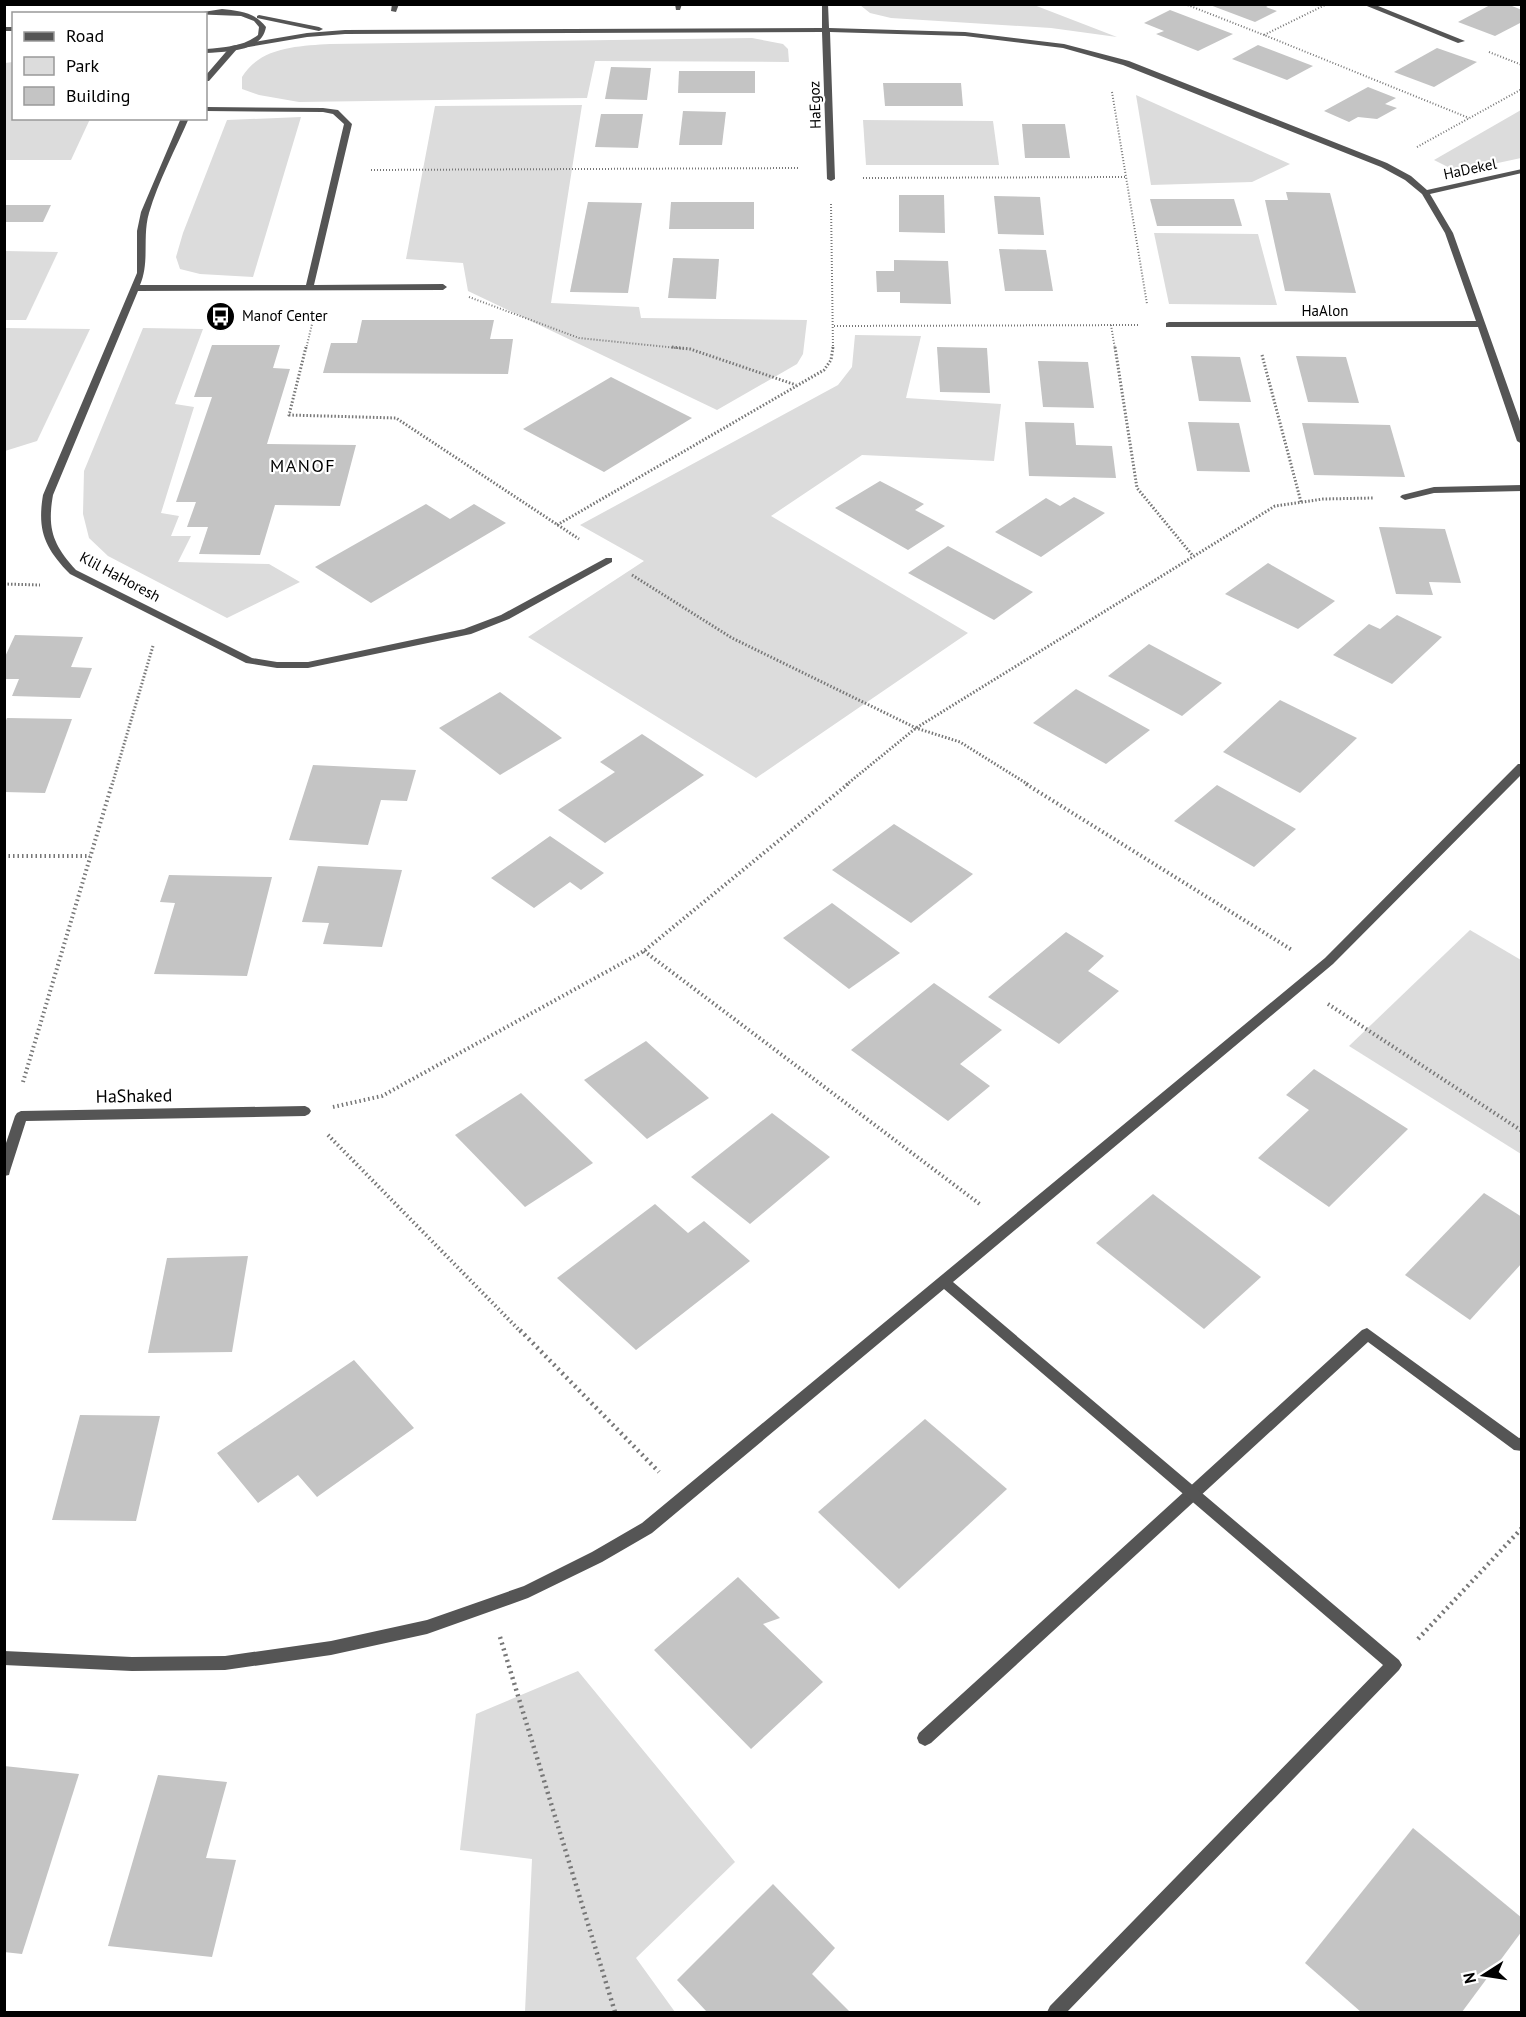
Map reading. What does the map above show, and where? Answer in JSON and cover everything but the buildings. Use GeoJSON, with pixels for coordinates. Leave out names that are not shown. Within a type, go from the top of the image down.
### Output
{"type":"FeatureCollection","features":[{"type":"Feature","properties":{"kind":"street"},"geometry":{"type":"LineString","coordinates":[[243,4],[250,13]]}},
{"type":"Feature","properties":{"kind":"street","name":"HaEgoz"},"geometry":{"type":"LineString","coordinates":[[825,4],[831,179]]}},
{"type":"Feature","properties":{"kind":"street"},"geometry":{"type":"LineString","coordinates":[[1365,4],[1461,41]]}},
{"type":"Feature","properties":{"kind":"street"},"geometry":{"type":"LineString","coordinates":[[205,12],[224,9],[307,27],[345,32]]}},
{"type":"Feature","properties":{"kind":"street"},"geometry":{"type":"LineString","coordinates":[[207,78],[236,48],[261,36],[265,29],[259,17]]}},
{"type":"Feature","properties":{"kind":"street"},"geometry":{"type":"LineString","coordinates":[[207,51],[236,48],[307,34],[345,32],[826,30],[965,34],[1026,40],[1106,57],[1384,165],[1408,178],[1425,193],[1449,233],[1521,441]]}},
{"type":"Feature","properties":{"kind":"street"},"geometry":{"type":"LineString","coordinates":[[207,109],[307,108],[335,112],[348,124],[309,288]]}},
{"type":"Feature","properties":{"kind":"street","name":"Klil HaHoresh"},"geometry":{"type":"LineString","coordinates":[[184,120],[145,212],[141,231],[141,273],[48,495],[44,514],[46,533],[57,555],[73,573],[250,661],[277,665],[308,664],[467,632],[505,617],[609,560]]}},
{"type":"Feature","properties":{"kind":"street","name":"HaDekel"},"geometry":{"type":"LineString","coordinates":[[1425,193],[1521,171]]}},
{"type":"Feature","properties":{"kind":"street"},"geometry":{"type":"LineString","coordinates":[[135,288],[443,287]]}},
{"type":"Feature","properties":{"kind":"street","name":"HaAlon"},"geometry":{"type":"LineString","coordinates":[[1169,325],[1480,324]]}},
{"type":"Feature","properties":{"kind":"street"},"geometry":{"type":"LineString","coordinates":[[1405,497],[1434,490],[1521,488]]}},
{"type":"Feature","properties":{"kind":"street"},"geometry":{"type":"LineString","coordinates":[[4,1658],[132,1664],[225,1663],[331,1648],[427,1627],[528,1591],[597,1557],[647,1528],[1300,986],[1419,873],[1521,767]]}},
{"type":"Feature","properties":{"kind":"street","name":"HaShaked"},"geometry":{"type":"LineString","coordinates":[[4,1171],[21,1116],[304,1111]]}},
{"type":"Feature","properties":{"kind":"street"},"geometry":{"type":"LineString","coordinates":[[944,1281],[1394,1665],[1056,2013]]}},
{"type":"Feature","properties":{"kind":"street"},"geometry":{"type":"LineString","coordinates":[[925,1738],[1367,1334],[1519,1446],[1521,1443]]}},
{"type":"Feature","properties":{"kind":"path"},"geometry":{"type":"LineString","coordinates":[[1185,4],[1469,118]]}},
{"type":"Feature","properties":{"kind":"path"},"geometry":{"type":"LineString","coordinates":[[1264,35],[1327,4]]}},
{"type":"Feature","properties":{"kind":"path"},"geometry":{"type":"LineString","coordinates":[[1106,57],[1151,325]]}},
{"type":"Feature","properties":{"kind":"path"},"geometry":{"type":"LineString","coordinates":[[1384,165],[1521,89]]}},
{"type":"Feature","properties":{"kind":"path"},"geometry":{"type":"LineString","coordinates":[[337,171],[831,168]]}},
{"type":"Feature","properties":{"kind":"path"},"geometry":{"type":"LineString","coordinates":[[557,525],[824,370],[831,360],[834,326],[831,179],[1126,177]]}},
{"type":"Feature","properties":{"kind":"path"},"geometry":{"type":"LineString","coordinates":[[443,287],[579,338],[690,349],[797,385]]}},
{"type":"Feature","properties":{"kind":"path"},"geometry":{"type":"LineString","coordinates":[[320,288],[289,415],[396,418],[609,560],[732,638],[916,728],[960,742],[1320,968]]}},
{"type":"Feature","properties":{"kind":"path"},"geometry":{"type":"LineString","coordinates":[[1111,325],[1137,488],[1193,556]]}},
{"type":"Feature","properties":{"kind":"path"},"geometry":{"type":"LineString","coordinates":[[834,326],[1169,325]]}},
{"type":"Feature","properties":{"kind":"path"},"geometry":{"type":"LineString","coordinates":[[1254,325],[1301,502]]}},
{"type":"Feature","properties":{"kind":"path"},"geometry":{"type":"LineString","coordinates":[[304,1111],[354,1104],[382,1096],[644,951],[916,728],[1275,506],[1301,502],[1405,497]]}},
{"type":"Feature","properties":{"kind":"path"},"geometry":{"type":"LineString","coordinates":[[22,1083],[162,617]]}},
{"type":"Feature","properties":{"kind":"path"},"geometry":{"type":"LineString","coordinates":[[4,856],[90,856]]}},
{"type":"Feature","properties":{"kind":"path"},"geometry":{"type":"LineString","coordinates":[[644,951],[1010,1227]]}},
{"type":"Feature","properties":{"kind":"path"},"geometry":{"type":"LineString","coordinates":[[1300,986],[1521,1131]]}},
{"type":"Feature","properties":{"kind":"path"},"geometry":{"type":"LineString","coordinates":[[304,1111],[684,1497]]}},
{"type":"Feature","properties":{"kind":"path"},"geometry":{"type":"LineString","coordinates":[[1394,1665],[1521,1528]]}},
{"type":"Feature","properties":{"kind":"path"},"geometry":{"type":"LineString","coordinates":[[490,1604],[615,2013]]}},
{"type":"Feature","properties":{"kind":"green space"},"geometry":{"type":"Polygon","coordinates":[[[860,5],[1034,5],[1117,37],[1051,28],[891,18],[870,13],[860,5]]]}},
{"type":"Feature","properties":{"kind":"green space"},"geometry":{"type":"Polygon","coordinates":[[[752,38],[783,44],[788,49],[789,62],[595,61],[587,98],[299,102],[259,95],[242,89],[242,77],[259,59],[293,47],[330,44],[752,38]]]}},
{"type":"Feature","properties":{"kind":"green space"},"geometry":{"type":"Polygon","coordinates":[[[12,62],[12,120],[90,120],[71,160],[5,160],[5,63],[12,62]]]}},
{"type":"Feature","properties":{"kind":"green space"},"geometry":{"type":"Polygon","coordinates":[[[1136,95],[1290,164],[1252,182],[1151,185],[1136,95]]]}},
{"type":"Feature","properties":{"kind":"green space"},"geometry":{"type":"Polygon","coordinates":[[[582,105],[551,303],[639,307],[641,318],[807,320],[803,354],[797,364],[717,410],[468,291],[463,263],[406,259],[435,106],[582,105]]]}},
{"type":"Feature","properties":{"kind":"green space"},"geometry":{"type":"Polygon","coordinates":[[[1521,110],[1521,158],[1470,169],[1452,169],[1434,160],[1521,110]]]}},
{"type":"Feature","properties":{"kind":"green space"},"geometry":{"type":"Polygon","coordinates":[[[301,117],[253,277],[200,274],[180,269],[176,257],[183,233],[227,120],[301,117]]]}},
{"type":"Feature","properties":{"kind":"green space"},"geometry":{"type":"Polygon","coordinates":[[[863,120],[993,121],[999,165],[866,165],[863,120]]]}},
{"type":"Feature","properties":{"kind":"green space"},"geometry":{"type":"Polygon","coordinates":[[[1154,233],[1258,234],[1277,305],[1169,304],[1154,233]]]}},
{"type":"Feature","properties":{"kind":"green space"},"geometry":{"type":"Polygon","coordinates":[[[5,251],[58,252],[26,320],[5,320],[5,251]]]}},
{"type":"Feature","properties":{"kind":"green space"},"geometry":{"type":"Polygon","coordinates":[[[5,328],[90,329],[37,441],[5,451],[5,328]]]}},
{"type":"Feature","properties":{"kind":"green space"},"geometry":{"type":"Polygon","coordinates":[[[143,328],[203,329],[175,404],[194,407],[161,513],[179,516],[171,536],[191,536],[178,562],[269,564],[300,582],[227,618],[108,556],[89,538],[83,514],[84,471],[143,328]]]}},
{"type":"Feature","properties":{"kind":"green space"},"geometry":{"type":"Polygon","coordinates":[[[855,335],[921,336],[906,398],[1001,404],[994,461],[862,455],[771,516],[968,633],[756,778],[528,637],[644,561],[580,525],[838,385],[852,367],[855,335]]]}},
{"type":"Feature","properties":{"kind":"green space"},"geometry":{"type":"Polygon","coordinates":[[[1470,930],[1521,960],[1521,1154],[1349,1046],[1470,930]]]}},
{"type":"Feature","properties":{"kind":"green space"},"geometry":{"type":"Polygon","coordinates":[[[578,1671],[735,1862],[636,1958],[675,2012],[525,2012],[532,1859],[460,1850],[476,1714],[578,1671]]]}},
{"type":"Feature","properties":{"kind":"place","name":"Manof Center"},"geometry":{"type":"Point","coordinates":[221,316]}},
{"type":"Feature","properties":{"kind":"district","name":"MANOF"},"geometry":{"type":"Point","coordinates":[303,466]}}]}
